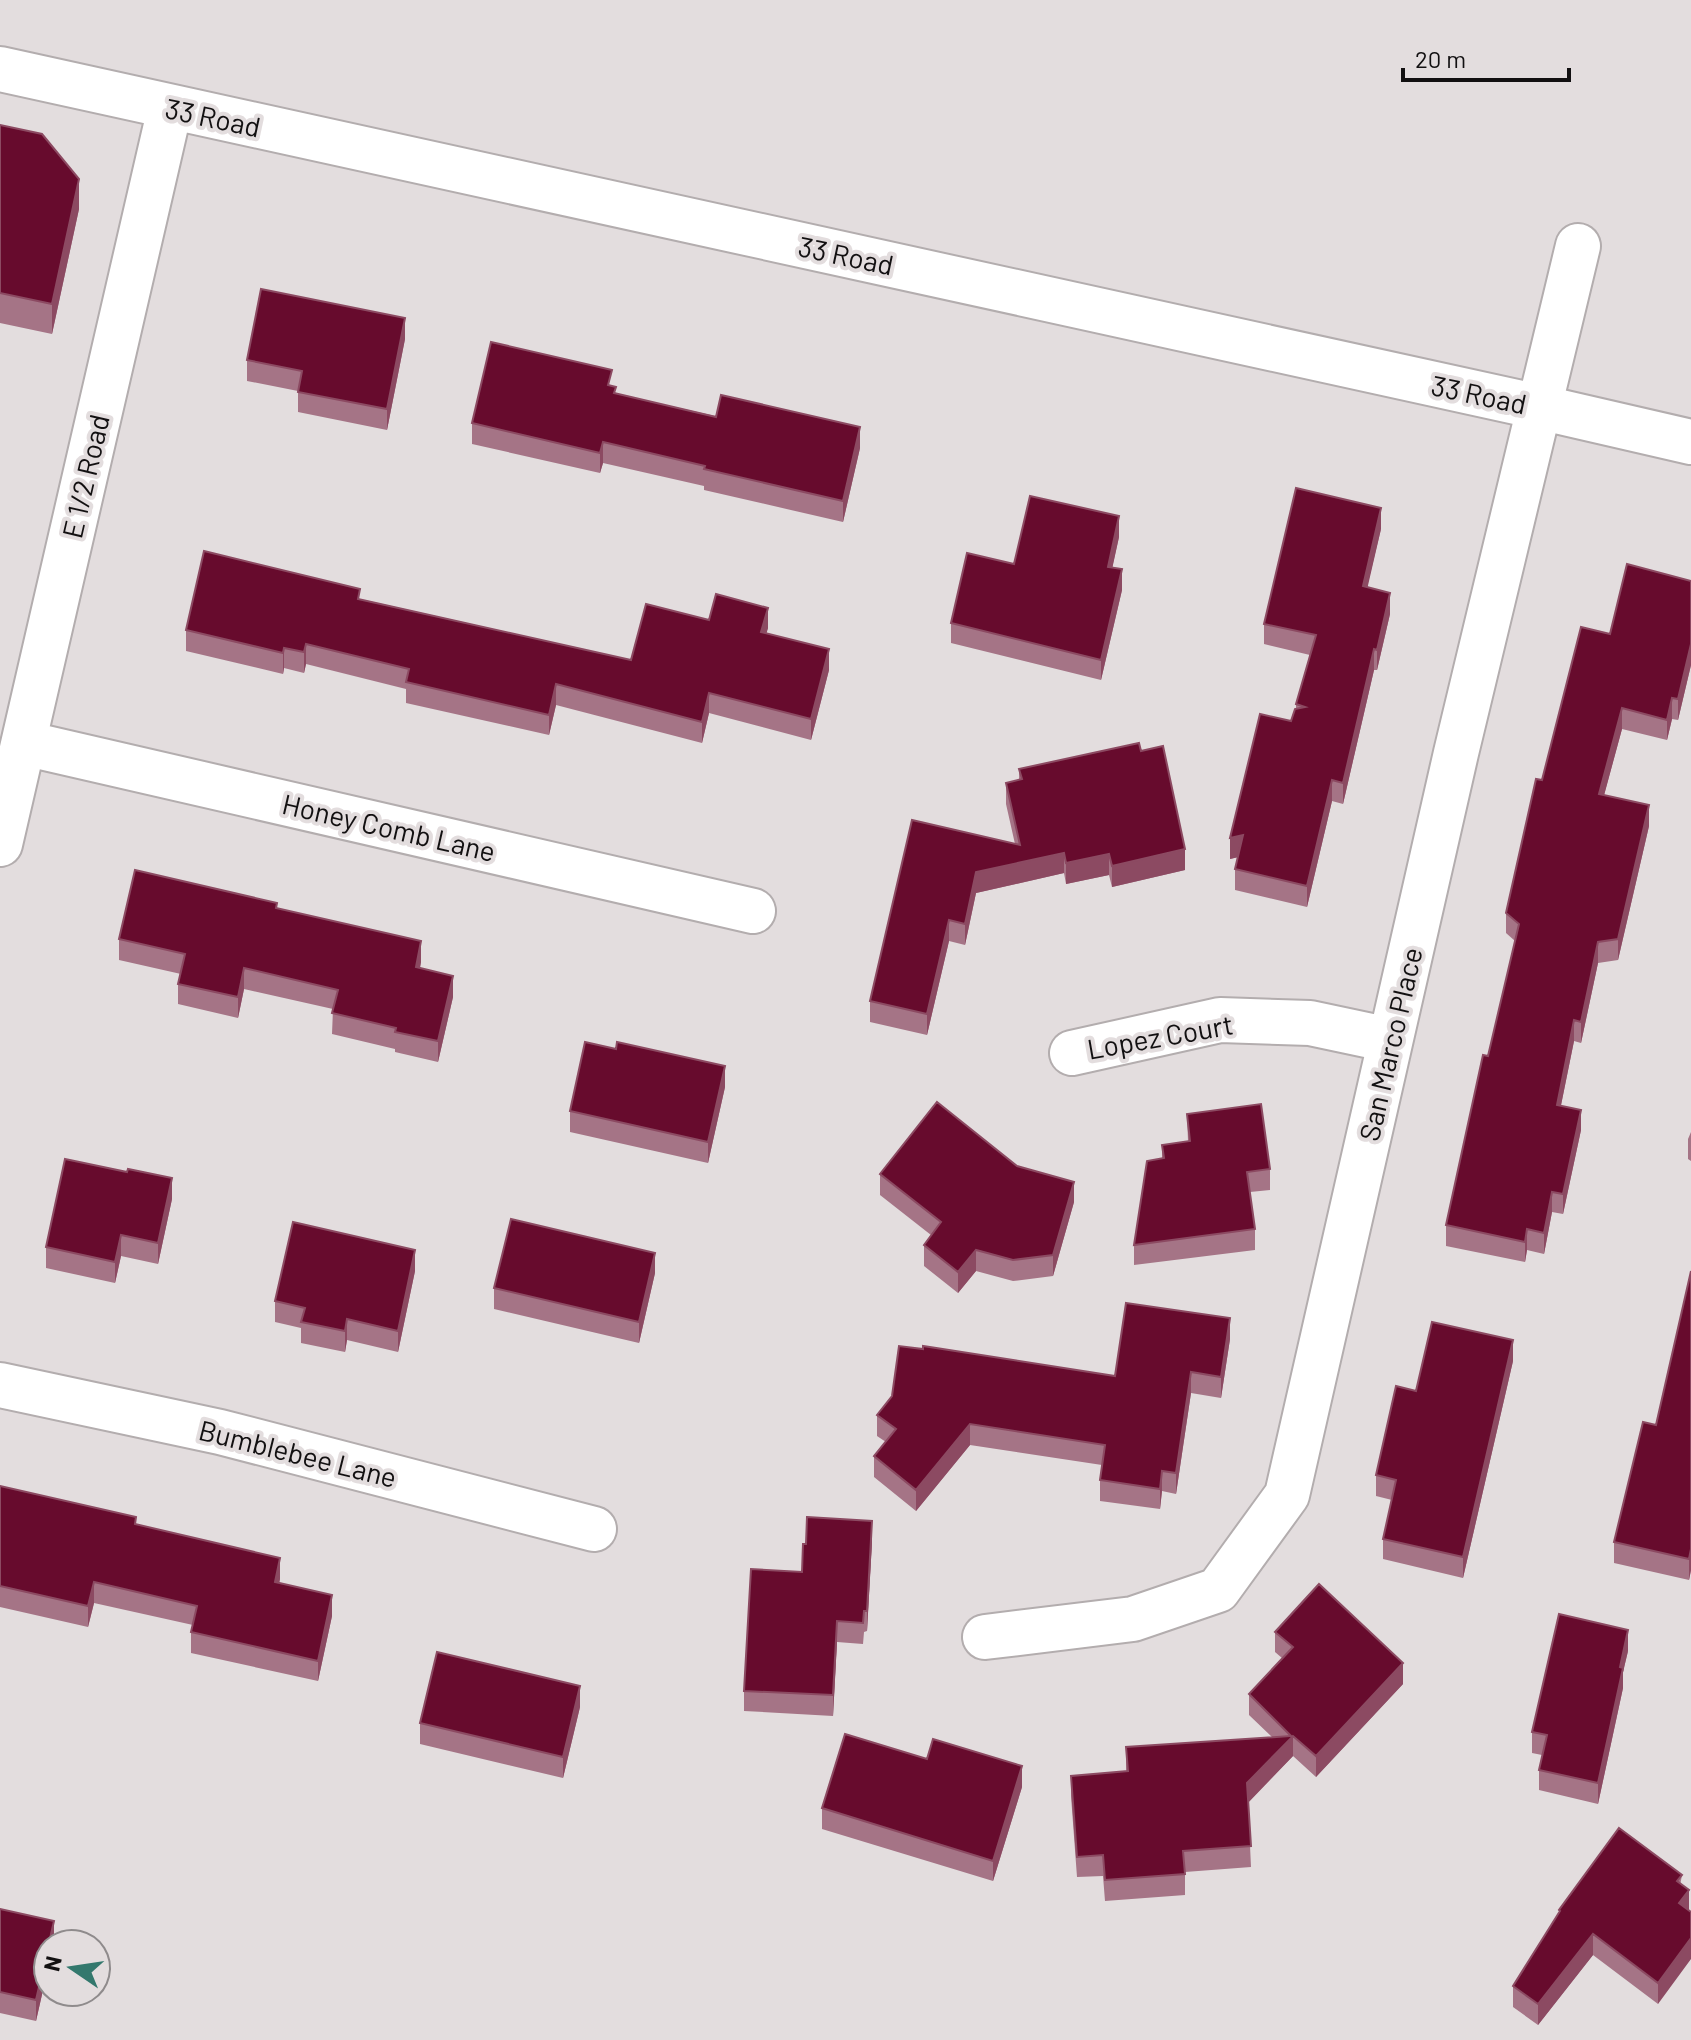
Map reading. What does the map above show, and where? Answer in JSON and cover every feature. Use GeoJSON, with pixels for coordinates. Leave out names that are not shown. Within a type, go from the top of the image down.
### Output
{"type":"FeatureCollection","features":[{"type":"Feature","properties":{"kind":"street","name":"33 Road"},"geometry":{"type":"LineString","coordinates":[[0,69],[1691,442]]}},
{"type":"Feature","properties":{"kind":"street","name":"E 1/2 Road"},"geometry":{"type":"LineString","coordinates":[[0,844],[170,108]]}},
{"type":"Feature","properties":{"kind":"street","name":"San Marco Place"},"geometry":{"type":"LineString","coordinates":[[985,1637],[1133,1619],[1218,1590],[1287,1495],[1390,1040],[1578,246]]}},
{"type":"Feature","properties":{"kind":"street","name":"Honey Comb Lane"},"geometry":{"type":"LineString","coordinates":[[24,743],[753,911]]}},
{"type":"Feature","properties":{"kind":"street","name":"Lopez Court"},"geometry":{"type":"LineString","coordinates":[[1072,1053],[1220,1020],[1310,1023],[1390,1040]]}},
{"type":"Feature","properties":{"kind":"street","name":"Bumblebee Lane"},"geometry":{"type":"LineString","coordinates":[[0,1385],[220,1432],[594,1529]]}},
{"type":"Feature","properties":{"kind":"building"},"geometry":{"type":"Polygon","coordinates":[[[0,125],[42,134],[79,179],[52,304],[0,293],[0,125]]]}},
{"type":"Feature","properties":{"kind":"building"},"geometry":{"type":"Polygon","coordinates":[[[261,289],[405,318],[387,409],[298,392],[302,371],[247,360],[261,289]]]}},
{"type":"Feature","properties":{"kind":"building"},"geometry":{"type":"Polygon","coordinates":[[[491,342],[612,370],[608,385],[616,387],[614,393],[716,417],[721,395],[860,427],[843,501],[603,442],[600,453],[472,423],[491,342]]]}},
{"type":"Feature","properties":{"kind":"building"},"geometry":{"type":"Polygon","coordinates":[[[1296,488],[1381,508],[1363,586],[1390,593],[1343,783],[1332,780],[1307,886],[1235,869],[1243,835],[1230,838],[1260,714],[1291,721],[1295,709],[1305,707],[1296,704],[1316,635],[1264,624],[1296,488]]]}},
{"type":"Feature","properties":{"kind":"building"},"geometry":{"type":"Polygon","coordinates":[[[1030,496],[1119,516],[1108,567],[1122,569],[1101,660],[951,623],[967,553],[1014,564],[1030,496]]]}},
{"type":"Feature","properties":{"kind":"building"},"geometry":{"type":"Polygon","coordinates":[[[204,551],[360,589],[358,599],[631,660],[646,604],[709,620],[716,594],[768,608],[761,632],[829,649],[811,719],[709,693],[702,722],[556,684],[549,715],[406,682],[409,669],[306,644],[304,652],[284,648],[283,653],[186,630],[204,551]]]}},
{"type":"Feature","properties":{"kind":"building"},"geometry":{"type":"Polygon","coordinates":[[[1627,564],[1691,581],[1691,644],[1678,699],[1672,698],[1667,720],[1622,708],[1599,794],[1649,805],[1618,939],[1598,942],[1581,1022],[1574,1020],[1557,1105],[1581,1110],[1563,1194],[1552,1192],[1544,1233],[1527,1229],[1525,1242],[1446,1225],[1483,1055],[1488,1056],[1519,924],[1506,913],[1536,779],[1542,780],[1581,627],[1610,634],[1627,564]]]}},
{"type":"Feature","properties":{"kind":"building"},"geometry":{"type":"Polygon","coordinates":[[[1139,743],[1141,751],[1163,746],[1185,849],[1112,866],[1109,854],[1066,863],[1064,853],[976,872],[965,924],[949,920],[927,1014],[870,1001],[912,820],[1020,845],[1006,783],[1022,779],[1019,769],[1139,743]]]}},
{"type":"Feature","properties":{"kind":"building"},"geometry":{"type":"Polygon","coordinates":[[[135,870],[277,903],[276,908],[421,941],[416,967],[453,976],[438,1041],[332,1013],[338,990],[244,968],[238,997],[178,984],[185,954],[119,939],[135,870]]]}},
{"type":"Feature","properties":{"kind":"building"},"geometry":{"type":"Polygon","coordinates":[[[585,1042],[616,1049],[617,1042],[725,1066],[708,1142],[570,1111],[585,1042]]]}},
{"type":"Feature","properties":{"kind":"building"},"geometry":{"type":"Polygon","coordinates":[[[937,1102],[1017,1166],[1074,1182],[1053,1255],[1013,1260],[976,1250],[958,1272],[924,1245],[941,1222],[880,1174],[937,1102]]]}},
{"type":"Feature","properties":{"kind":"building"},"geometry":{"type":"Polygon","coordinates":[[[1261,1104],[1270,1169],[1247,1172],[1255,1229],[1134,1245],[1147,1161],[1164,1158],[1162,1145],[1190,1141],[1187,1114],[1261,1104]]]}},
{"type":"Feature","properties":{"kind":"building"},"geometry":{"type":"Polygon","coordinates":[[[65,1159],[172,1178],[158,1243],[121,1235],[115,1262],[46,1247],[65,1159]]]}},
{"type":"Feature","properties":{"kind":"building"},"geometry":{"type":"Polygon","coordinates":[[[511,1219],[655,1253],[639,1322],[494,1288],[511,1219]]]}},
{"type":"Feature","properties":{"kind":"building"},"geometry":{"type":"Polygon","coordinates":[[[293,1222],[415,1250],[398,1331],[347,1319],[345,1331],[301,1322],[305,1308],[275,1301],[293,1222]]]}},
{"type":"Feature","properties":{"kind":"building"},"geometry":{"type":"Polygon","coordinates":[[[1691,1271],[1689,1559],[1614,1542],[1643,1422],[1656,1425],[1691,1271]]]}},
{"type":"Feature","properties":{"kind":"building"},"geometry":{"type":"Polygon","coordinates":[[[1126,1303],[1230,1318],[1221,1377],[1191,1372],[1176,1473],[1162,1471],[1160,1489],[1100,1480],[1105,1445],[970,1424],[916,1490],[874,1456],[896,1429],[877,1415],[892,1396],[899,1346],[923,1349],[923,1346],[1115,1376],[1126,1303]]]}},
{"type":"Feature","properties":{"kind":"building"},"geometry":{"type":"Polygon","coordinates":[[[1432,1322],[1513,1340],[1463,1557],[1383,1539],[1396,1480],[1376,1475],[1396,1386],[1416,1391],[1432,1322]]]}},
{"type":"Feature","properties":{"kind":"building"},"geometry":{"type":"Polygon","coordinates":[[[0,1486],[136,1517],[135,1524],[280,1558],[275,1582],[332,1595],[318,1661],[191,1632],[197,1606],[94,1582],[88,1606],[0,1586],[0,1486]]]}},
{"type":"Feature","properties":{"kind":"building"},"geometry":{"type":"Polygon","coordinates":[[[807,1517],[872,1521],[867,1611],[864,1611],[863,1623],[837,1621],[833,1695],[744,1691],[751,1569],[802,1572],[807,1517]]]}},
{"type":"Feature","properties":{"kind":"building"},"geometry":{"type":"Polygon","coordinates":[[[1319,1584],[1403,1663],[1316,1756],[1293,1736],[1247,1783],[1251,1846],[1183,1851],[1185,1874],[1105,1880],[1103,1855],[1077,1857],[1071,1776],[1128,1771],[1126,1747],[1291,1736],[1249,1694],[1293,1647],[1275,1632],[1319,1584]]]}},
{"type":"Feature","properties":{"kind":"building"},"geometry":{"type":"Polygon","coordinates":[[[1559,1614],[1628,1630],[1620,1667],[1623,1668],[1598,1783],[1539,1770],[1547,1735],[1532,1732],[1559,1614]]]}},
{"type":"Feature","properties":{"kind":"building"},"geometry":{"type":"Polygon","coordinates":[[[437,1652],[580,1686],[563,1757],[420,1723],[437,1652]]]}},
{"type":"Feature","properties":{"kind":"building"},"geometry":{"type":"Polygon","coordinates":[[[845,1734],[927,1759],[933,1739],[1022,1766],[993,1861],[822,1808],[845,1734]]]}},
{"type":"Feature","properties":{"kind":"building"},"geometry":{"type":"Polygon","coordinates":[[[1619,1828],[1682,1875],[1677,1881],[1689,1890],[1679,1903],[1691,1912],[1691,1938],[1658,1983],[1593,1934],[1538,2004],[1513,1986],[1559,1910],[1619,1828]]]}},
{"type":"Feature","properties":{"kind":"building"},"geometry":{"type":"Polygon","coordinates":[[[0,1909],[54,1921],[52,1928],[32,1928],[32,1999],[0,1992],[0,1909]]]}}]}
